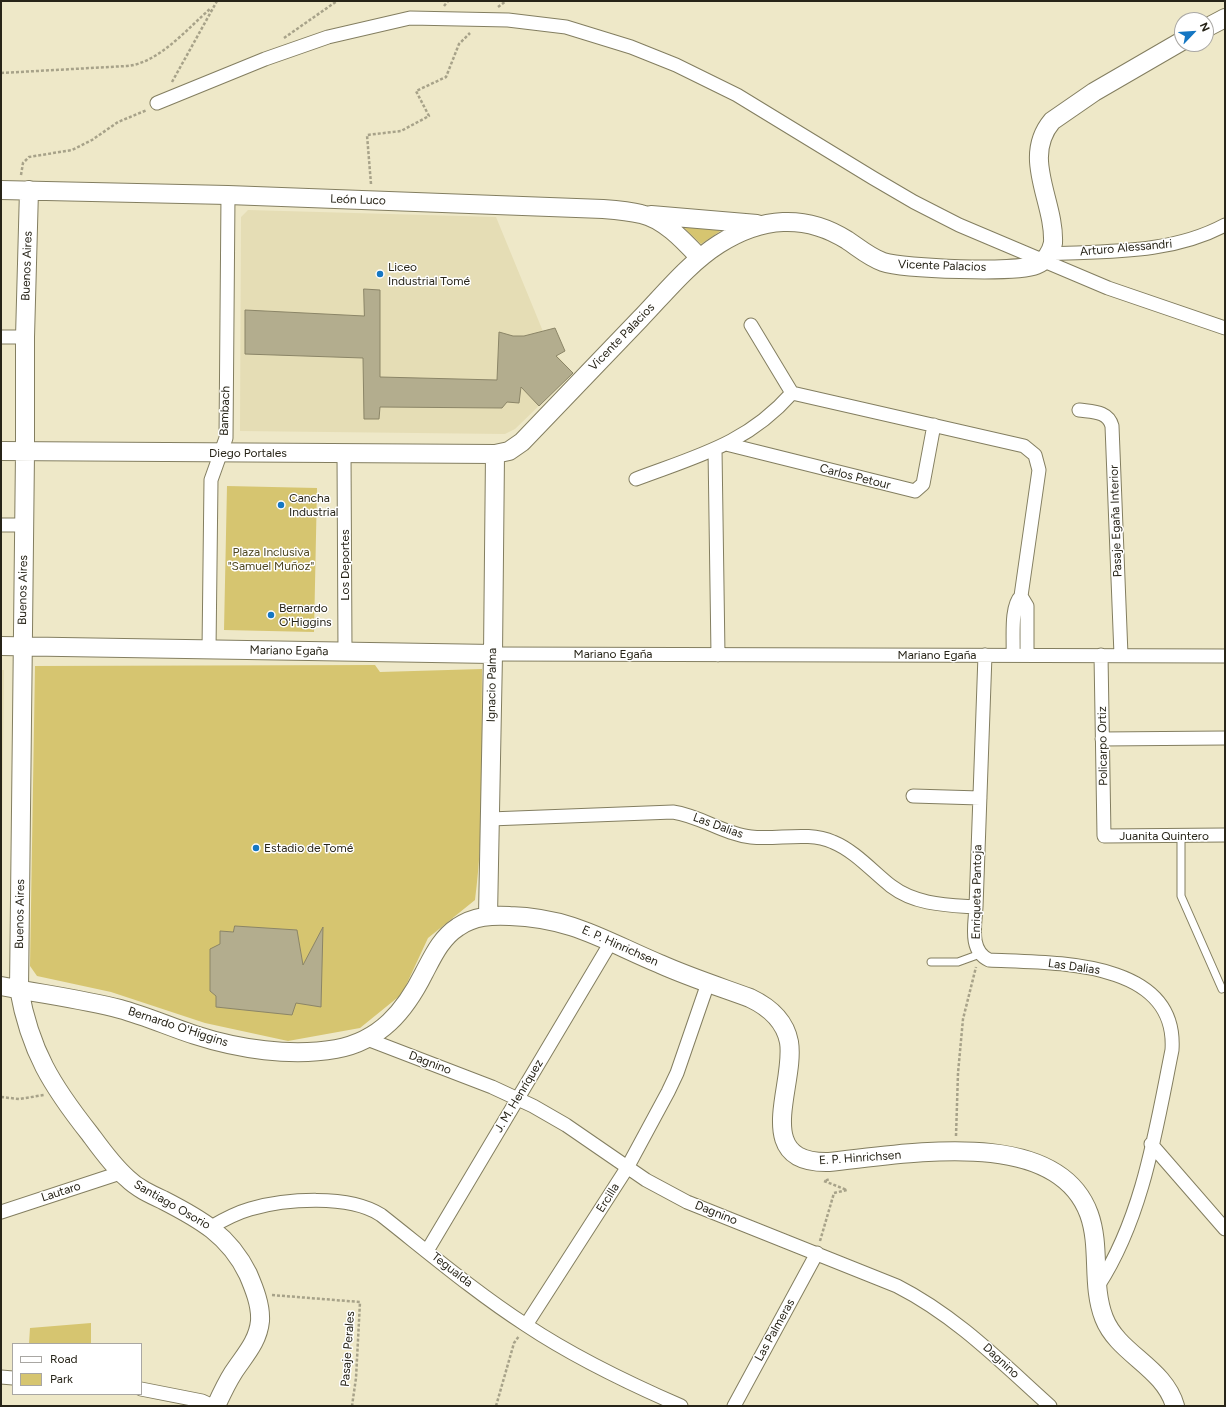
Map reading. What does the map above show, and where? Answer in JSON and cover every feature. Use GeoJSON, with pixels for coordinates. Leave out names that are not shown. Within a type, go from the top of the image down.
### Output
{"type":"FeatureCollection","features":[{"type":"Feature","properties":{"kind":"street"},"geometry":{"type":"LineString","coordinates":[[157,103],[266,59],[328,37],[410,18],[508,20],[566,27],[631,47],[676,65],[737,95],[914,202],[959,225],[1046,257],[1108,288],[1225,328]]}},
{"type":"Feature","properties":{"kind":"street"},"geometry":{"type":"LineString","coordinates":[[1214,24],[1225,18]]}},
{"type":"Feature","properties":{"kind":"street"},"geometry":{"type":"LineString","coordinates":[[1046,257],[1052,249],[1053,236],[1042,185],[1039,152],[1040,143],[1047,128],[1052,121],[1084,98],[1174,46]]}},
{"type":"Feature","properties":{"kind":"street","name":"León Luco"},"geometry":{"type":"LineString","coordinates":[[6,190],[228,195],[603,209],[642,214],[669,229],[700,258]]}},
{"type":"Feature","properties":{"kind":"street","name":"Buenos Aires"},"geometry":{"type":"LineString","coordinates":[[19,990],[25,337],[29,190]]}},
{"type":"Feature","properties":{"kind":"street","name":"Bambach"},"geometry":{"type":"LineString","coordinates":[[209,650],[211,480],[226,438],[228,195]]}},
{"type":"Feature","properties":{"kind":"street"},"geometry":{"type":"LineString","coordinates":[[642,214],[706,221],[767,224]]}},
{"type":"Feature","properties":{"kind":"street","name":"Vicente Palacios"},"geometry":{"type":"LineString","coordinates":[[494,454],[509,451],[522,442],[700,258],[730,238],[767,224],[797,223],[824,229],[847,240],[874,258],[896,266],[1009,268],[1031,266],[1046,257]]}},
{"type":"Feature","properties":{"kind":"street","name":"Arturo Alessandri"},"geometry":{"type":"LineString","coordinates":[[1046,257],[1166,246],[1193,239],[1225,225]]}},
{"type":"Feature","properties":{"kind":"street"},"geometry":{"type":"LineString","coordinates":[[751,325],[792,393],[1024,446],[1035,455],[1039,470],[1021,596],[1017,601],[1014,611],[1013,655]]}},
{"type":"Feature","properties":{"kind":"street"},"geometry":{"type":"LineString","coordinates":[[1,337],[25,337]]}},
{"type":"Feature","properties":{"kind":"street"},"geometry":{"type":"LineString","coordinates":[[636,479],[720,447],[752,430],[766,419],[792,393]]}},
{"type":"Feature","properties":{"kind":"street","name":"Pasaje Egaña Interior"},"geometry":{"type":"LineString","coordinates":[[1079,410],[1106,415],[1112,426],[1121,655]]}},
{"type":"Feature","properties":{"kind":"street","name":"Carlos Petour"},"geometry":{"type":"LineString","coordinates":[[720,447],[915,491],[923,484],[934,425]]}},
{"type":"Feature","properties":{"kind":"street"},"geometry":{"type":"LineString","coordinates":[[718,654],[720,447]]}},
{"type":"Feature","properties":{"kind":"street","name":"Diego Portales"},"geometry":{"type":"LineString","coordinates":[[1,451],[494,454]]}},
{"type":"Feature","properties":{"kind":"street","name":"Los Deportes"},"geometry":{"type":"LineString","coordinates":[[344,453],[345,652]]}},
{"type":"Feature","properties":{"kind":"street","name":"Ignacio Palma"},"geometry":{"type":"LineString","coordinates":[[488,916],[493,654],[494,454]]}},
{"type":"Feature","properties":{"kind":"street"},"geometry":{"type":"LineString","coordinates":[[1,525],[24,525]]}},
{"type":"Feature","properties":{"kind":"street"},"geometry":{"type":"LineString","coordinates":[[1021,596],[1025,600],[1027,606],[1027,655]]}},
{"type":"Feature","properties":{"kind":"street","name":"Mariano Egaña"},"geometry":{"type":"LineString","coordinates":[[1,646],[493,654],[1225,656]]}},
{"type":"Feature","properties":{"kind":"street","name":"Enriqueta Pantoja"},"geometry":{"type":"LineString","coordinates":[[980,954],[975,942],[985,655]]}},
{"type":"Feature","properties":{"kind":"street","name":"Policarpo Ortiz"},"geometry":{"type":"LineString","coordinates":[[1101,655],[1104,836]]}},
{"type":"Feature","properties":{"kind":"street"},"geometry":{"type":"LineString","coordinates":[[1102,739],[1225,738]]}},
{"type":"Feature","properties":{"kind":"street"},"geometry":{"type":"LineString","coordinates":[[913,796],[980,798]]}},
{"type":"Feature","properties":{"kind":"street","name":"Las Dalias"},"geometry":{"type":"LineString","coordinates":[[490,819],[673,812],[696,817],[721,829],[750,837],[819,838],[841,846],[893,887],[912,898],[940,904],[976,907]]}},
{"type":"Feature","properties":{"kind":"street","name":"Juanita Quintero"},"geometry":{"type":"LineString","coordinates":[[1104,836],[1225,835]]}},
{"type":"Feature","properties":{"kind":"street","name":"Bernardo O'Higgins"},"geometry":{"type":"LineString","coordinates":[[1,986],[121,1009],[195,1035],[241,1046],[281,1051],[326,1050],[346,1047],[367,1039],[385,1027],[400,1012],[419,983],[444,938],[468,921],[488,916]]}},
{"type":"Feature","properties":{"kind":"street","name":"E. P. Hinrichsen"},"geometry":{"type":"LineString","coordinates":[[488,916],[531,917],[559,922],[589,932],[659,964],[758,1002],[774,1014],[785,1031],[788,1041],[790,1061],[783,1099],[782,1127],[784,1141],[794,1153],[807,1160],[822,1162],[956,1150],[979,1151],[1021,1159],[1051,1170],[1072,1186],[1085,1204],[1092,1224],[1101,1308],[1109,1328],[1115,1337],[1156,1373],[1168,1390],[1175,1406]]}},
{"type":"Feature","properties":{"kind":"street","name":"J. M. Henríquez"},"geometry":{"type":"LineString","coordinates":[[427,1251],[611,942]]}},
{"type":"Feature","properties":{"kind":"street","name":"Las Dalias"},"geometry":{"type":"LineString","coordinates":[[980,954],[989,960],[1063,963],[1095,968],[1129,981],[1154,998],[1168,1020],[1172,1042],[1151,1144],[1128,1230],[1117,1254],[1098,1286]]}},
{"type":"Feature","properties":{"kind":"street","name":"Ercilla"},"geometry":{"type":"LineString","coordinates":[[526,1325],[627,1168],[677,1073],[708,983]]}},
{"type":"Feature","properties":{"kind":"street","name":"Santiago Osorio"},"geometry":{"type":"LineString","coordinates":[[19,990],[23,1014],[33,1044],[40,1061],[58,1093],[120,1172],[145,1191],[191,1214],[211,1227],[238,1256],[256,1293],[260,1313],[259,1329],[250,1349],[233,1373],[216,1406]]}},
{"type":"Feature","properties":{"kind":"street","name":"Dagnino"},"geometry":{"type":"LineString","coordinates":[[367,1039],[518,1099],[560,1122],[627,1168],[687,1202],[897,1286],[933,1306],[970,1334],[1050,1406]]}},
{"type":"Feature","properties":{"kind":"street"},"geometry":{"type":"LineString","coordinates":[[1151,1144],[1225,1229]]}},
{"type":"Feature","properties":{"kind":"street","name":"Lautaro"},"geometry":{"type":"LineString","coordinates":[[1,1212],[120,1172]]}},
{"type":"Feature","properties":{"kind":"street","name":"Tegualda"},"geometry":{"type":"LineString","coordinates":[[211,1227],[238,1213],[268,1205],[303,1202],[346,1202],[373,1210],[494,1303],[526,1325],[603,1369],[681,1406]]}},
{"type":"Feature","properties":{"kind":"street","name":"Las Palmeras"},"geometry":{"type":"LineString","coordinates":[[734,1406],[817,1253]]}},
{"type":"Feature","properties":{"kind":"street"},"geometry":{"type":"LineString","coordinates":[[1,1377],[12,1378]]}},
{"type":"Feature","properties":{"kind":"street"},"geometry":{"type":"LineString","coordinates":[[142,1389],[202,1401],[213,1406]]}},
{"type":"Feature","properties":{"kind":"lane"},"geometry":{"type":"LineString","coordinates":[[1181,836],[1181,896],[1222,989]]}},
{"type":"Feature","properties":{"kind":"lane"},"geometry":{"type":"LineString","coordinates":[[931,962],[958,962],[980,954]]}},
{"type":"Feature","properties":{"kind":"path"},"geometry":{"type":"LineString","coordinates":[[6,190],[10,180],[21,180],[22,167],[29,156],[60,153],[84,146],[108,127],[143,112],[157,103],[185,61],[217,1]]}},
{"type":"Feature","properties":{"kind":"path"},"geometry":{"type":"LineString","coordinates":[[266,59],[286,36],[337,1]]}},
{"type":"Feature","properties":{"kind":"path"},"geometry":{"type":"LineString","coordinates":[[372,200],[368,135],[401,131],[429,116],[416,91],[446,77],[459,44],[483,20],[506,1]]}},
{"type":"Feature","properties":{"kind":"path"},"geometry":{"type":"LineString","coordinates":[[1,73],[127,66],[144,63],[156,56],[213,7]]}},
{"type":"Feature","properties":{"kind":"path","name":"Enriqueta Pantoja"},"geometry":{"type":"LineString","coordinates":[[956,1150],[958,1073],[963,1019],[980,954]]}},
{"type":"Feature","properties":{"kind":"path"},"geometry":{"type":"LineString","coordinates":[[1,1097],[19,1099],[58,1093]]}},
{"type":"Feature","properties":{"kind":"path"},"geometry":{"type":"LineString","coordinates":[[817,1253],[834,1193],[847,1190],[824,1180],[832,1178]]}},
{"type":"Feature","properties":{"kind":"path","name":"Pasaje Perales"},"geometry":{"type":"LineString","coordinates":[[256,1293],[360,1302],[356,1378],[352,1406]]}},
{"type":"Feature","properties":{"kind":"path"},"geometry":{"type":"LineString","coordinates":[[496,1406],[514,1343],[526,1325]]}},
{"type":"Feature","properties":{"kind":"shaded area","name":"Liceo Industrial Tomé"},"geometry":{"type":"Polygon","coordinates":[[[248,210],[496,217],[549,346],[573,373],[515,429],[505,434],[240,431],[241,217],[248,210]]]}},
{"type":"Feature","properties":{"kind":"shaded area"},"geometry":{"type":"Polygon","coordinates":[[[1,670],[4,670],[1,921],[1,670]]]}},
{"type":"Feature","properties":{"kind":"green space"},"geometry":{"type":"Polygon","coordinates":[[[679,223],[728,226],[701,244],[679,223]]]}},
{"type":"Feature","properties":{"kind":"green space","name":"Plaza Inclusiva \"Samuel Muñoz\""},"geometry":{"type":"Polygon","coordinates":[[[227,486],[317,488],[314,632],[224,630],[227,486]]]}},
{"type":"Feature","properties":{"kind":"green space","name":"Estadio de Tomé"},"geometry":{"type":"Polygon","coordinates":[[[375,665],[380,672],[482,669],[482,785],[480,843],[475,900],[428,938],[402,994],[360,1028],[288,1041],[205,1023],[111,992],[37,976],[30,966],[35,666],[375,665]]]}},
{"type":"Feature","properties":{"kind":"green space"},"geometry":{"type":"Polygon","coordinates":[[[91,1323],[91,1343],[29,1343],[30,1328],[91,1323]]]}},
{"type":"Feature","properties":{"kind":"building","name":"Liceo Industrial Tomé"},"geometry":{"type":"Polygon","coordinates":[[[364,289],[380,290],[380,377],[497,380],[499,332],[513,336],[524,336],[555,328],[565,351],[556,356],[573,373],[539,406],[521,387],[519,403],[507,402],[502,408],[380,407],[379,419],[364,419],[363,358],[245,354],[245,310],[364,316],[364,289]]]}},
{"type":"Feature","properties":{"kind":"building"},"geometry":{"type":"Polygon","coordinates":[[[235,926],[297,930],[303,965],[323,927],[321,1007],[296,1003],[292,1015],[216,1007],[216,996],[210,991],[210,949],[220,944],[220,931],[233,932],[235,926]]]}},
{"type":"Feature","properties":{"kind":"place","name":"Liceo Industrial Tomé"},"geometry":{"type":"Point","coordinates":[380,274]}},
{"type":"Feature","properties":{"kind":"place","name":"Cancha Industrial"},"geometry":{"type":"Point","coordinates":[281,505]}},
{"type":"Feature","properties":{"kind":"place","name":"Bernardo O'Higgins"},"geometry":{"type":"Point","coordinates":[271,615]}},
{"type":"Feature","properties":{"kind":"place","name":"Estadio de Tomé"},"geometry":{"type":"Point","coordinates":[256,848]}}]}
